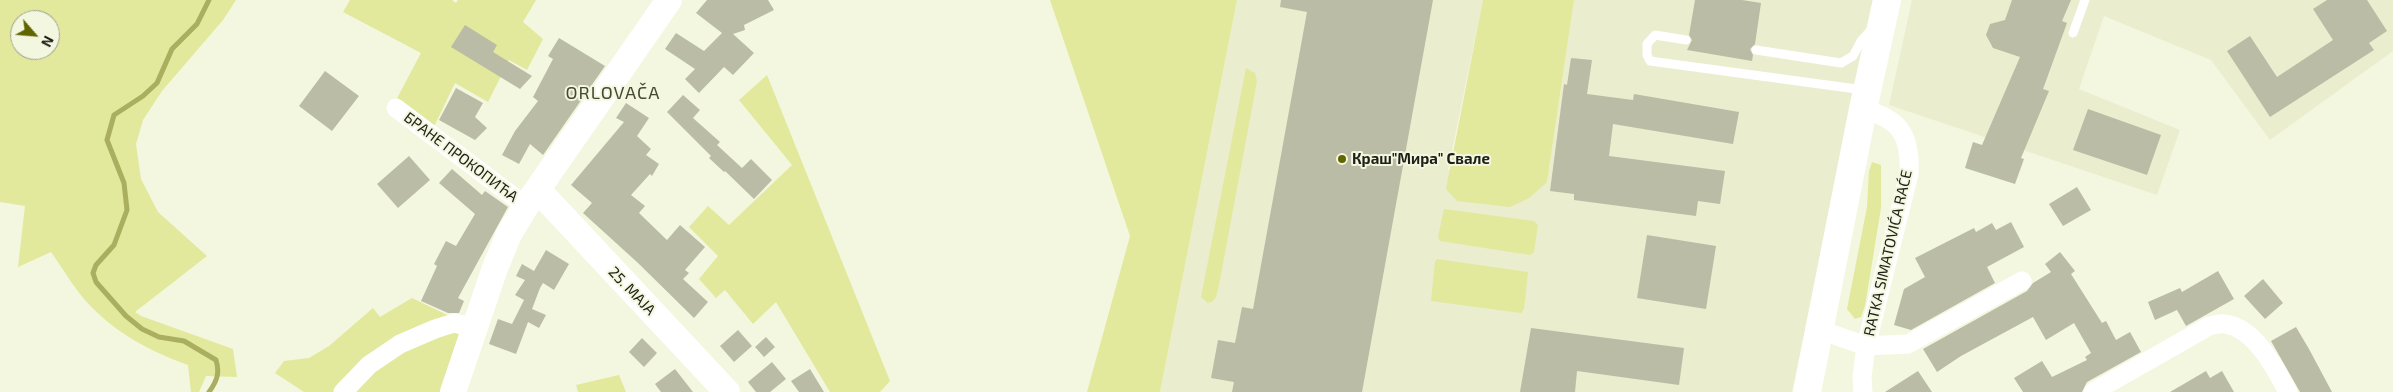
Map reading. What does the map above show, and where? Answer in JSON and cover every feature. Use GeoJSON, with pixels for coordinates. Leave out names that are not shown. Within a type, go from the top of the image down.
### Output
{"type":"FeatureCollection","features":[{"type":"Feature","properties":{"kind":"main road"},"geometry":{"type":"LineString","coordinates":[[1807,392],[1865,100],[1887,0]]}},
{"type":"Feature","properties":{"kind":"street","name":"БРАНЕ ПРОКОПИЋА"},"geometry":{"type":"LineString","coordinates":[[453,392],[474,328],[509,234],[669,0]]}},
{"type":"Feature","properties":{"kind":"street","name":"RATKA SIMATOVIĆA RAĆE"},"geometry":{"type":"LineString","coordinates":[[1863,392],[1862,377],[1866,346],[1909,174],[1910,153],[1906,138],[1896,124],[1865,100]]}},
{"type":"Feature","properties":{"kind":"street","name":"БРАНЕ ПРОКОПИЋА"},"geometry":{"type":"LineString","coordinates":[[396,108],[532,198]]}},
{"type":"Feature","properties":{"kind":"street","name":"25. МАЈА"},"geometry":{"type":"LineString","coordinates":[[532,198],[727,392]]}},
{"type":"Feature","properties":{"kind":"street"},"geometry":{"type":"LineString","coordinates":[[1820,330],[1866,346],[1908,344],[2022,281]]}},
{"type":"Feature","properties":{"kind":"street"},"geometry":{"type":"LineString","coordinates":[[343,392],[369,365],[400,344],[435,328],[454,324],[474,328]]}},
{"type":"Feature","properties":{"kind":"street"},"geometry":{"type":"LineString","coordinates":[[2093,392],[2209,326],[2224,324],[2237,329],[2252,339],[2288,392]]}},
{"type":"Feature","properties":{"kind":"lane"},"geometry":{"type":"LineString","coordinates":[[2073,33],[2085,0]]}},
{"type":"Feature","properties":{"kind":"lane"},"geometry":{"type":"LineString","coordinates":[[1756,50],[1841,63],[1853,56],[1861,41],[1870,31],[1880,30]]}},
{"type":"Feature","properties":{"kind":"lane"},"geometry":{"type":"LineString","coordinates":[[1686,40],[1656,35],[1647,44],[1648,58],[1650,61],[1865,100]]}},
{"type":"Feature","properties":{"kind":"shaded area"},"geometry":{"type":"Polygon","coordinates":[[[1237,0],[1483,0],[1448,170],[1547,182],[1574,0],[1873,0],[1792,392],[1160,392],[1237,0]]]}},
{"type":"Feature","properties":{"kind":"shaded area"},"geometry":{"type":"Polygon","coordinates":[[[1912,0],[2393,0],[2393,51],[2270,140],[2211,60],[2104,16],[2079,89],[2180,130],[2157,195],[1889,105],[1912,0]]]}},
{"type":"Feature","properties":{"kind":"green space"},"geometry":{"type":"Polygon","coordinates":[[[0,0],[236,0],[223,20],[162,91],[143,120],[136,144],[141,179],[158,212],[207,256],[135,312],[141,316],[233,349],[237,377],[206,376],[199,392],[191,392],[188,365],[132,339],[107,321],[80,294],[51,252],[18,267],[25,206],[0,202],[0,0]]]}},
{"type":"Feature","properties":{"kind":"green space"},"geometry":{"type":"Polygon","coordinates":[[[350,0],[452,0],[456,3],[458,0],[536,0],[523,22],[543,39],[527,70],[509,60],[488,102],[455,83],[429,137],[394,104],[421,53],[343,12],[350,0]]]}},
{"type":"Feature","properties":{"kind":"green space"},"geometry":{"type":"Polygon","coordinates":[[[1050,0],[1237,0],[1160,392],[1087,392],[1130,236],[1050,0]]]}},
{"type":"Feature","properties":{"kind":"green space"},"geometry":{"type":"Polygon","coordinates":[[[1483,0],[1574,0],[1547,182],[1529,198],[1510,207],[1457,201],[1446,189],[1483,0]]]}},
{"type":"Feature","properties":{"kind":"green space"},"geometry":{"type":"Polygon","coordinates":[[[1246,68],[1255,73],[1257,81],[1219,285],[1216,297],[1212,302],[1208,303],[1201,297],[1246,68]]]}},
{"type":"Feature","properties":{"kind":"green space"},"geometry":{"type":"Polygon","coordinates":[[[767,75],[890,381],[880,392],[830,392],[776,302],[753,324],[725,290],[716,298],[699,279],[718,256],[689,227],[708,206],[729,225],[792,165],[739,100],[767,75]]]}},
{"type":"Feature","properties":{"kind":"green space"},"geometry":{"type":"Polygon","coordinates":[[[1872,162],[1881,165],[1881,208],[1865,306],[1861,317],[1855,319],[1847,309],[1867,207],[1869,171],[1872,162]]]}},
{"type":"Feature","properties":{"kind":"green space"},"geometry":{"type":"Polygon","coordinates":[[[1444,209],[1534,221],[1538,225],[1534,252],[1530,255],[1440,241],[1438,237],[1444,209]]]}},
{"type":"Feature","properties":{"kind":"green space"},"geometry":{"type":"Polygon","coordinates":[[[1437,259],[1528,272],[1524,309],[1521,313],[1431,301],[1435,262],[1437,259]]]}},
{"type":"Feature","properties":{"kind":"green space"},"geometry":{"type":"Polygon","coordinates":[[[412,298],[466,324],[443,392],[304,392],[275,373],[284,361],[309,358],[329,346],[373,308],[380,317],[412,298]]]}},
{"type":"Feature","properties":{"kind":"green space"},"geometry":{"type":"Polygon","coordinates":[[[619,375],[626,392],[578,392],[576,385],[619,375]]]}},
{"type":"Feature","properties":{"kind":"building"},"geometry":{"type":"Polygon","coordinates":[[[707,0],[768,0],[774,10],[744,25],[745,30],[733,34],[754,53],[733,75],[724,67],[699,93],[685,79],[695,69],[665,49],[676,33],[704,51],[722,33],[696,13],[707,0]]]}},
{"type":"Feature","properties":{"kind":"building","name":"Краш\"Мира\" Свале"},"geometry":{"type":"Polygon","coordinates":[[[1281,0],[1433,0],[1362,392],[1232,392],[1234,382],[1211,378],[1218,340],[1235,343],[1242,307],[1253,309],[1307,12],[1280,7],[1281,0]]]}},
{"type":"Feature","properties":{"kind":"building"},"geometry":{"type":"Polygon","coordinates":[[[1695,0],[1742,0],[1761,3],[1755,44],[1750,49],[1753,55],[1752,61],[1687,50],[1692,40],[1689,35],[1695,0]]]}},
{"type":"Feature","properties":{"kind":"building"},"geometry":{"type":"Polygon","coordinates":[[[2012,0],[2071,0],[2062,21],[2067,23],[2043,89],[2049,91],[2021,158],[2024,159],[2015,184],[1965,168],[1973,142],[1982,145],[2020,57],[1993,48],[1986,35],[1990,24],[2005,20],[2012,0]]]}},
{"type":"Feature","properties":{"kind":"building"},"geometry":{"type":"Polygon","coordinates":[[[2327,0],[2367,0],[2387,31],[2369,43],[2374,50],[2270,117],[2227,51],[2250,36],[2277,77],[2333,40],[2313,9],[2327,0]]]}},
{"type":"Feature","properties":{"kind":"building"},"geometry":{"type":"Polygon","coordinates":[[[465,25],[497,45],[493,52],[532,76],[520,89],[451,47],[465,25]]]}},
{"type":"Feature","properties":{"kind":"building"},"geometry":{"type":"Polygon","coordinates":[[[559,38],[605,66],[543,155],[530,144],[519,164],[502,155],[515,131],[538,101],[533,97],[553,59],[548,56],[559,38]]]}},
{"type":"Feature","properties":{"kind":"building"},"geometry":{"type":"Polygon","coordinates":[[[1571,58],[1592,60],[1587,94],[1633,100],[1634,94],[1739,112],[1733,144],[1613,124],[1609,156],[1725,171],[1720,204],[1698,201],[1696,216],[1574,200],[1574,194],[1550,191],[1564,84],[1567,85],[1571,58]]]}},
{"type":"Feature","properties":{"kind":"building"},"geometry":{"type":"Polygon","coordinates":[[[325,71],[359,96],[332,131],[299,106],[325,71]]]}},
{"type":"Feature","properties":{"kind":"building"},"geometry":{"type":"Polygon","coordinates":[[[456,88],[483,103],[475,117],[487,128],[475,140],[439,120],[456,88]]]}},
{"type":"Feature","properties":{"kind":"building"},"geometry":{"type":"Polygon","coordinates":[[[683,95],[700,110],[693,118],[720,142],[717,145],[742,168],[751,159],[772,180],[754,199],[709,158],[711,156],[667,112],[683,95]]]}},
{"type":"Feature","properties":{"kind":"building"},"geometry":{"type":"Polygon","coordinates":[[[626,103],[649,118],[637,136],[651,149],[646,155],[659,164],[652,176],[650,174],[631,195],[645,206],[639,213],[667,240],[680,225],[705,247],[685,270],[689,273],[683,279],[708,302],[694,318],[583,213],[592,203],[571,185],[624,122],[616,118],[626,103]]]}},
{"type":"Feature","properties":{"kind":"building"},"geometry":{"type":"Polygon","coordinates":[[[2088,109],[2161,135],[2147,175],[2073,150],[2088,109]]]}},
{"type":"Feature","properties":{"kind":"building"},"geometry":{"type":"Polygon","coordinates":[[[409,156],[430,180],[398,208],[377,184],[409,156]]]}},
{"type":"Feature","properties":{"kind":"building"},"geometry":{"type":"Polygon","coordinates":[[[452,169],[482,195],[485,191],[508,207],[458,298],[464,301],[459,313],[448,313],[421,301],[437,266],[434,264],[446,241],[456,246],[475,214],[439,183],[452,169]]]}},
{"type":"Feature","properties":{"kind":"building"},"geometry":{"type":"Polygon","coordinates":[[[2077,187],[2091,210],[2063,226],[2049,204],[2077,187]]]}},
{"type":"Feature","properties":{"kind":"building"},"geometry":{"type":"Polygon","coordinates":[[[2011,222],[2024,247],[1987,267],[1995,283],[1911,330],[1894,325],[1904,289],[1925,277],[1915,258],[1974,228],[1976,232],[1992,223],[1996,230],[2011,222]]]}},
{"type":"Feature","properties":{"kind":"building"},"geometry":{"type":"Polygon","coordinates":[[[1647,235],[1716,246],[1706,309],[1637,298],[1647,235]]]}},
{"type":"Feature","properties":{"kind":"building"},"geometry":{"type":"Polygon","coordinates":[[[546,250],[569,264],[554,290],[543,283],[540,288],[532,309],[546,315],[539,328],[528,322],[516,354],[489,344],[498,319],[512,324],[524,300],[515,295],[525,280],[516,276],[522,264],[534,271],[546,250]]]}},
{"type":"Feature","properties":{"kind":"building"},"geometry":{"type":"Polygon","coordinates":[[[2060,252],[2075,271],[2071,274],[2102,323],[2106,321],[2116,340],[2130,332],[2141,352],[2087,382],[2082,392],[2023,392],[2014,378],[2042,361],[2052,377],[2087,360],[2085,357],[2091,353],[2074,323],[2046,340],[2033,317],[1961,356],[1937,372],[1923,349],[2027,291],[2033,283],[2051,272],[2045,264],[2060,252]]]}},
{"type":"Feature","properties":{"kind":"building"},"geometry":{"type":"Polygon","coordinates":[[[2218,271],[2234,299],[2186,326],[2177,310],[2155,320],[2148,302],[2180,288],[2182,292],[2218,271]]]}},
{"type":"Feature","properties":{"kind":"building"},"geometry":{"type":"Polygon","coordinates":[[[2263,279],[2283,303],[2265,319],[2244,296],[2263,279]]]}},
{"type":"Feature","properties":{"kind":"building"},"geometry":{"type":"Polygon","coordinates":[[[2296,327],[2332,392],[2300,392],[2271,341],[2296,327]]]}},
{"type":"Feature","properties":{"kind":"building"},"geometry":{"type":"Polygon","coordinates":[[[1531,328],[1684,348],[1679,385],[1577,371],[1575,392],[1520,392],[1531,328]]]}},
{"type":"Feature","properties":{"kind":"building"},"geometry":{"type":"Polygon","coordinates":[[[738,330],[752,346],[734,362],[720,346],[738,330]]]}},
{"type":"Feature","properties":{"kind":"building"},"geometry":{"type":"Polygon","coordinates":[[[766,337],[775,347],[764,357],[755,347],[766,337]]]}},
{"type":"Feature","properties":{"kind":"building"},"geometry":{"type":"Polygon","coordinates":[[[642,338],[657,353],[644,367],[629,352],[642,338]]]}},
{"type":"Feature","properties":{"kind":"building"},"geometry":{"type":"Polygon","coordinates":[[[772,362],[786,379],[770,392],[756,392],[748,382],[772,362]]]}},
{"type":"Feature","properties":{"kind":"building"},"geometry":{"type":"Polygon","coordinates":[[[675,369],[693,392],[661,392],[655,384],[675,369]]]}},
{"type":"Feature","properties":{"kind":"building"},"geometry":{"type":"Polygon","coordinates":[[[810,369],[824,392],[799,392],[791,381],[810,369]]]}},
{"type":"Feature","properties":{"kind":"building"},"geometry":{"type":"Polygon","coordinates":[[[1918,371],[1932,392],[1885,392],[1918,371]]]}},
{"type":"Feature","properties":{"kind":"building"},"geometry":{"type":"Polygon","coordinates":[[[2206,371],[2210,378],[2222,371],[2234,392],[2170,392],[2206,371]]]}},
{"type":"Feature","properties":{"kind":"waterway"},"geometry":{"type":"LineString","coordinates":[[209,0],[197,24],[172,49],[157,83],[143,96],[114,115],[107,140],[124,183],[127,210],[114,245],[96,265],[93,273],[96,282],[126,316],[142,329],[159,337],[184,341],[216,360],[217,377],[209,392]]}},
{"type":"Feature","properties":{"kind":"place","name":"Краш\"Мира\" Свале"},"geometry":{"type":"Point","coordinates":[1342,159]}},
{"type":"Feature","properties":{"kind":"district","name":"ORLOVAČA"},"geometry":{"type":"Point","coordinates":[613,93]}}]}
